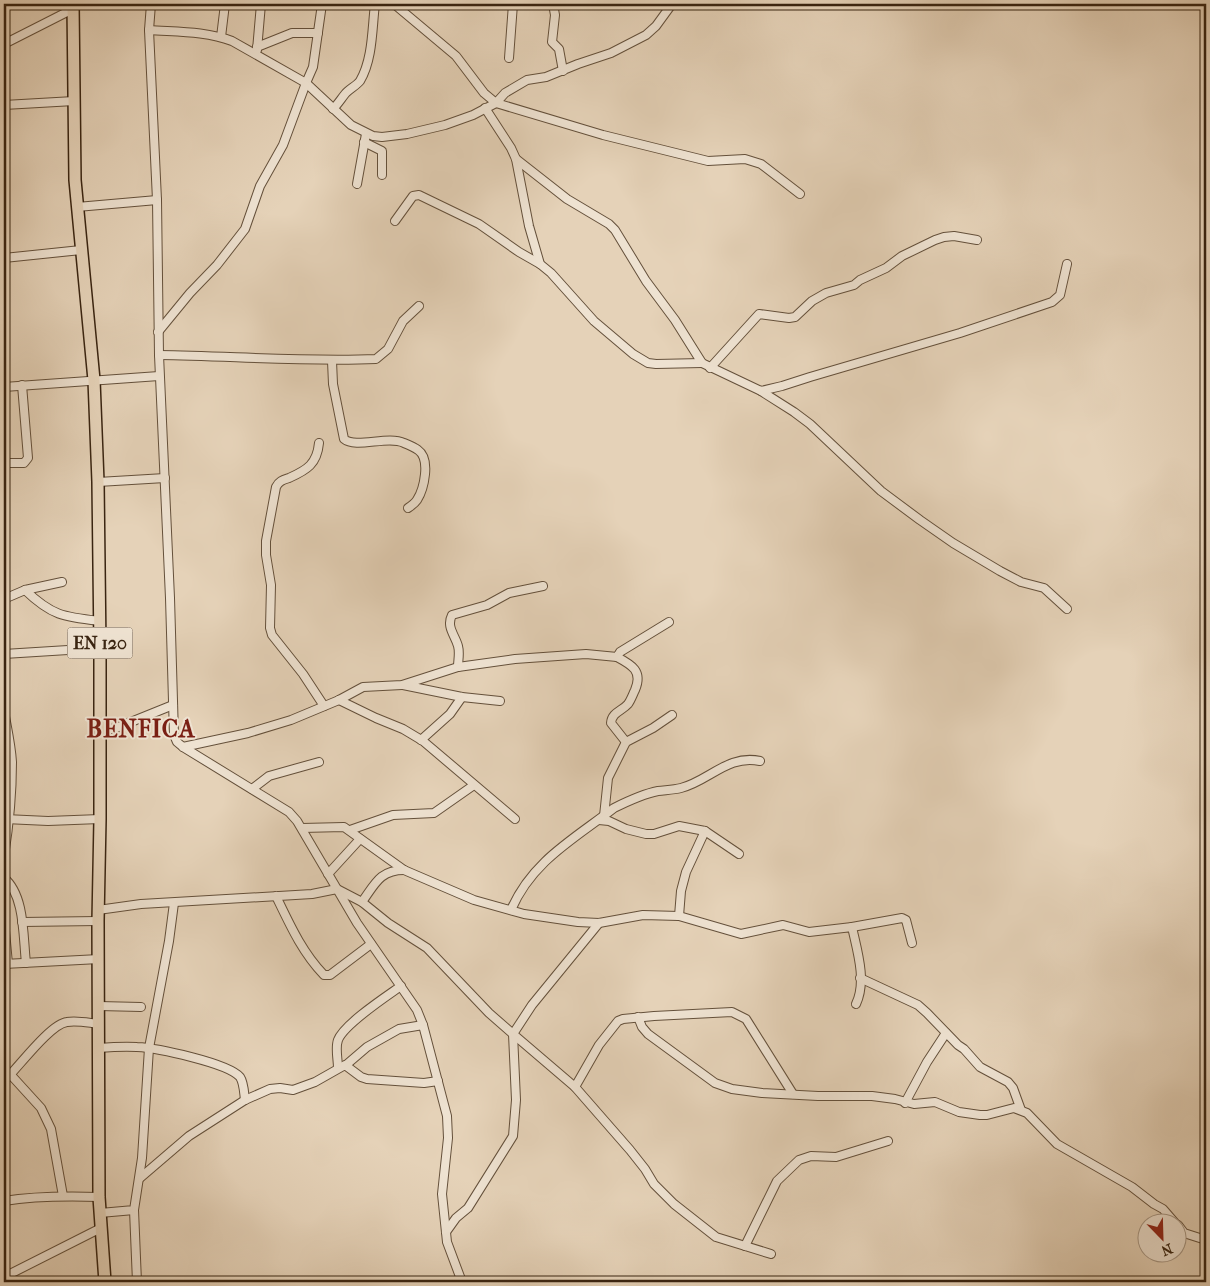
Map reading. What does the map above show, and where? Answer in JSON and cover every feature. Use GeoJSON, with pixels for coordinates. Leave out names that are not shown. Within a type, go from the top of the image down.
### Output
{"type":"FeatureCollection","features":[{"type":"Feature","properties":{"kind":"main road","name":"EN 120"},"geometry":{"type":"LineString","coordinates":[[73,6],[74,180],[94,380],[98,482],[100,621],[99,1197],[105,1282]]}},
{"type":"Feature","properties":{"kind":"street"},"geometry":{"type":"LineString","coordinates":[[151,4],[148,30],[156,200],[159,376],[165,478],[174,735],[177,742],[183,747],[289,812],[302,828],[371,944],[417,1010],[424,1025],[447,1116],[448,1138],[442,1194],[447,1242],[462,1282]]}},
{"type":"Feature","properties":{"kind":"street"},"geometry":{"type":"LineString","coordinates":[[220,37],[225,4]]}},
{"type":"Feature","properties":{"kind":"street"},"geometry":{"type":"LineString","coordinates":[[257,50],[261,4]]}},
{"type":"Feature","properties":{"kind":"street"},"geometry":{"type":"LineString","coordinates":[[158,332],[245,230],[260,186],[283,145],[313,67],[322,4]]}},
{"type":"Feature","properties":{"kind":"street"},"geometry":{"type":"LineString","coordinates":[[333,109],[346,92],[359,82],[363,74],[370,50],[375,4]]}},
{"type":"Feature","properties":{"kind":"street"},"geometry":{"type":"LineString","coordinates":[[394,4],[456,56],[484,93],[496,103],[603,135],[708,160],[745,160],[760,164],[800,194]]}},
{"type":"Feature","properties":{"kind":"street"},"geometry":{"type":"LineString","coordinates":[[510,58],[513,4]]}},
{"type":"Feature","properties":{"kind":"street"},"geometry":{"type":"LineString","coordinates":[[553,4],[555,15],[552,42],[559,49],[563,70]]}},
{"type":"Feature","properties":{"kind":"street"},"geometry":{"type":"LineString","coordinates":[[365,138],[407,134],[445,125],[485,108],[496,103],[505,92],[527,80],[546,77],[611,53],[646,35],[656,26],[672,4]]}},
{"type":"Feature","properties":{"kind":"street"},"geometry":{"type":"LineString","coordinates":[[4,44],[73,6]]}},
{"type":"Feature","properties":{"kind":"street"},"geometry":{"type":"LineString","coordinates":[[148,30],[220,37],[257,50],[306,83],[365,138],[382,151],[382,175]]}},
{"type":"Feature","properties":{"kind":"street"},"geometry":{"type":"LineString","coordinates":[[257,50],[292,32],[318,33]]}},
{"type":"Feature","properties":{"kind":"street"},"geometry":{"type":"LineString","coordinates":[[4,105],[74,101]]}},
{"type":"Feature","properties":{"kind":"street"},"geometry":{"type":"LineString","coordinates":[[485,108],[516,159],[529,226],[540,264]]}},
{"type":"Feature","properties":{"kind":"street"},"geometry":{"type":"LineString","coordinates":[[357,184],[365,138]]}},
{"type":"Feature","properties":{"kind":"street"},"geometry":{"type":"LineString","coordinates":[[516,159],[567,199],[610,224],[702,363],[761,391],[794,412],[810,424],[881,492],[953,543],[1021,582],[1044,588],[1067,608]]}},
{"type":"Feature","properties":{"kind":"street"},"geometry":{"type":"LineString","coordinates":[[395,221],[409,200],[414,196],[420,195],[479,224],[540,264],[551,273],[594,321],[633,354],[648,363],[702,363]]}},
{"type":"Feature","properties":{"kind":"street"},"geometry":{"type":"LineString","coordinates":[[77,207],[156,200]]}},
{"type":"Feature","properties":{"kind":"street"},"geometry":{"type":"LineString","coordinates":[[4,229],[4,258],[81,250]]}},
{"type":"Feature","properties":{"kind":"street"},"geometry":{"type":"LineString","coordinates":[[710,368],[759,314],[795,317],[826,293],[854,285],[860,280],[886,268],[902,256],[935,240],[954,236],[977,240]]}},
{"type":"Feature","properties":{"kind":"street"},"geometry":{"type":"LineString","coordinates":[[761,391],[960,334],[1052,302],[1060,295],[1067,264]]}},
{"type":"Feature","properties":{"kind":"street"},"geometry":{"type":"LineString","coordinates":[[159,355],[332,360],[376,359],[388,349],[404,321],[420,306]]}},
{"type":"Feature","properties":{"kind":"street"},"geometry":{"type":"LineString","coordinates":[[332,360],[333,384],[344,439],[352,443],[397,440],[418,450],[422,455],[426,466],[424,481],[417,500],[408,508]]}},
{"type":"Feature","properties":{"kind":"street"},"geometry":{"type":"LineString","coordinates":[[4,386],[159,376]]}},
{"type":"Feature","properties":{"kind":"street"},"geometry":{"type":"LineString","coordinates":[[4,463],[24,463],[28,458],[22,385]]}},
{"type":"Feature","properties":{"kind":"street"},"geometry":{"type":"LineString","coordinates":[[320,443],[315,461],[301,472],[282,480],[276,487],[266,541],[266,555],[271,585],[270,628],[272,635],[303,674],[324,706]]}},
{"type":"Feature","properties":{"kind":"street"},"geometry":{"type":"LineString","coordinates":[[98,482],[165,478]]}},
{"type":"Feature","properties":{"kind":"street"},"geometry":{"type":"LineString","coordinates":[[4,599],[25,590],[62,582]]}},
{"type":"Feature","properties":{"kind":"street"},"geometry":{"type":"LineString","coordinates":[[458,667],[458,647],[450,629],[452,615],[487,605],[509,593],[543,586]]}},
{"type":"Feature","properties":{"kind":"street"},"geometry":{"type":"LineString","coordinates":[[25,590],[50,612],[70,618],[100,621]]}},
{"type":"Feature","properties":{"kind":"street"},"geometry":{"type":"LineString","coordinates":[[617,657],[620,652],[669,622]]}},
{"type":"Feature","properties":{"kind":"street"},"geometry":{"type":"LineString","coordinates":[[4,654],[100,648]]}},
{"type":"Feature","properties":{"kind":"street"},"geometry":{"type":"LineString","coordinates":[[402,685],[458,667],[586,654],[617,657],[630,664],[638,673],[638,682],[629,703],[616,712],[611,719],[611,723],[626,742]]}},
{"type":"Feature","properties":{"kind":"street"},"geometry":{"type":"LineString","coordinates":[[183,747],[248,734],[292,720],[339,700],[363,687],[402,685],[462,697],[500,700]]}},
{"type":"Feature","properties":{"kind":"street"},"geometry":{"type":"LineString","coordinates":[[421,740],[450,714],[462,697]]}},
{"type":"Feature","properties":{"kind":"street"},"geometry":{"type":"LineString","coordinates":[[339,700],[402,729],[421,740],[515,819]]}},
{"type":"Feature","properties":{"kind":"street"},"geometry":{"type":"LineString","coordinates":[[100,731],[122,726],[173,705]]}},
{"type":"Feature","properties":{"kind":"street"},"geometry":{"type":"LineString","coordinates":[[4,711],[11,747],[8,763],[4,856]]}},
{"type":"Feature","properties":{"kind":"street"},"geometry":{"type":"LineString","coordinates":[[601,818],[608,778],[626,742],[653,728],[672,715]]}},
{"type":"Feature","properties":{"kind":"street"},"geometry":{"type":"LineString","coordinates":[[511,910],[524,884],[543,862],[625,802],[652,792],[682,788],[731,762],[750,759],[760,761]]}},
{"type":"Feature","properties":{"kind":"street"},"geometry":{"type":"LineString","coordinates":[[252,789],[269,776],[318,762]]}},
{"type":"Feature","properties":{"kind":"street"},"geometry":{"type":"LineString","coordinates":[[350,830],[393,815],[434,814],[474,785]]}},
{"type":"Feature","properties":{"kind":"street"},"geometry":{"type":"LineString","coordinates":[[601,818],[626,829],[646,834],[654,834],[679,826],[705,831],[739,854]]}},
{"type":"Feature","properties":{"kind":"street"},"geometry":{"type":"LineString","coordinates":[[6,819],[48,821],[100,819]]}},
{"type":"Feature","properties":{"kind":"street"},"geometry":{"type":"LineString","coordinates":[[302,828],[340,827],[350,830],[404,870],[474,900],[524,914],[578,922],[599,923],[644,915],[679,916],[741,934],[783,924],[810,932],[904,918],[912,943]]}},
{"type":"Feature","properties":{"kind":"street"},"geometry":{"type":"LineString","coordinates":[[679,916],[681,891],[686,872],[705,831]]}},
{"type":"Feature","properties":{"kind":"street"},"geometry":{"type":"LineString","coordinates":[[328,874],[360,839]]}},
{"type":"Feature","properties":{"kind":"street"},"geometry":{"type":"LineString","coordinates":[[362,902],[384,874],[387,858]]}},
{"type":"Feature","properties":{"kind":"street"},"geometry":{"type":"LineString","coordinates":[[384,874],[404,870]]}},
{"type":"Feature","properties":{"kind":"street"},"geometry":{"type":"LineString","coordinates":[[4,878],[16,892],[22,922],[26,963]]}},
{"type":"Feature","properties":{"kind":"street"},"geometry":{"type":"LineString","coordinates":[[22,922],[98,915],[141,904],[174,904],[312,894],[337,889],[362,902],[388,923],[427,948],[489,1013],[576,1087],[630,1150],[654,1184],[674,1204],[716,1237],[771,1254]]}},
{"type":"Feature","properties":{"kind":"street"},"geometry":{"type":"LineString","coordinates":[[276,896],[300,946],[324,975],[330,975],[371,944]]}},
{"type":"Feature","properties":{"kind":"street"},"geometry":{"type":"LineString","coordinates":[[138,1282],[134,1210],[140,1178],[149,1048],[174,904]]}},
{"type":"Feature","properties":{"kind":"street"},"geometry":{"type":"LineString","coordinates":[[4,920],[6,964],[99,959]]}},
{"type":"Feature","properties":{"kind":"street"},"geometry":{"type":"LineString","coordinates":[[446,1232],[456,1218],[468,1208],[513,1136],[516,1100],[513,1034],[532,1005],[599,923]]}},
{"type":"Feature","properties":{"kind":"street"},"geometry":{"type":"LineString","coordinates":[[852,926],[859,960],[860,978],[860,992],[856,1004]]}},
{"type":"Feature","properties":{"kind":"street"},"geometry":{"type":"LineString","coordinates":[[860,978],[918,1005],[983,1069],[1008,1082],[1013,1088],[1021,1110]]}},
{"type":"Feature","properties":{"kind":"street"},"geometry":{"type":"LineString","coordinates":[[338,1068],[337,1050],[339,1038],[354,1022],[401,986]]}},
{"type":"Feature","properties":{"kind":"street"},"geometry":{"type":"LineString","coordinates":[[99,1006],[140,1007]]}},
{"type":"Feature","properties":{"kind":"street"},"geometry":{"type":"LineString","coordinates":[[576,1087],[592,1058],[618,1021],[623,1019],[732,1012],[746,1019],[793,1094]]}},
{"type":"Feature","properties":{"kind":"street"},"geometry":{"type":"LineString","coordinates":[[638,1018],[648,1034],[715,1083],[732,1089],[762,1093],[836,1097],[872,1096],[914,1104],[935,1102],[959,1112],[980,1115],[987,1115],[1008,1108],[1021,1110],[1027,1113],[1057,1144],[1132,1186],[1168,1214]]}},
{"type":"Feature","properties":{"kind":"street"},"geometry":{"type":"LineString","coordinates":[[4,1081],[60,1023],[68,1021],[99,1024]]}},
{"type":"Feature","properties":{"kind":"street"},"geometry":{"type":"LineString","coordinates":[[140,1178],[189,1136],[245,1100],[270,1089],[293,1090],[320,1080],[346,1065],[367,1046],[399,1029],[424,1025]]}},
{"type":"Feature","properties":{"kind":"street"},"geometry":{"type":"LineString","coordinates":[[905,1102],[927,1062],[946,1033]]}},
{"type":"Feature","properties":{"kind":"street"},"geometry":{"type":"LineString","coordinates":[[98,1048],[135,1046],[149,1048],[190,1057],[229,1069],[242,1081],[245,1100]]}},
{"type":"Feature","properties":{"kind":"street"},"geometry":{"type":"LineString","coordinates":[[346,1065],[367,1079],[424,1083],[438,1081]]}},
{"type":"Feature","properties":{"kind":"street"},"geometry":{"type":"LineString","coordinates":[[10,1074],[41,1108],[51,1129],[63,1196]]}},
{"type":"Feature","properties":{"kind":"street"},"geometry":{"type":"LineString","coordinates":[[745,1246],[777,1181],[799,1160],[811,1156],[836,1157],[888,1141]]}},
{"type":"Feature","properties":{"kind":"street"},"geometry":{"type":"LineString","coordinates":[[4,1200],[63,1196],[99,1197]]}},
{"type":"Feature","properties":{"kind":"street"},"geometry":{"type":"LineString","coordinates":[[100,1213],[134,1210]]}},
{"type":"Feature","properties":{"kind":"street"},"geometry":{"type":"LineString","coordinates":[[4,1277],[101,1228]]}},
{"type":"Feature","properties":{"kind":"street"},"geometry":{"type":"LineString","coordinates":[[1188,1235],[1206,1240]]}},
{"type":"Feature","properties":{"kind":"district","name":"BENFICA"},"geometry":{"type":"Point","coordinates":[141,729]}}]}
